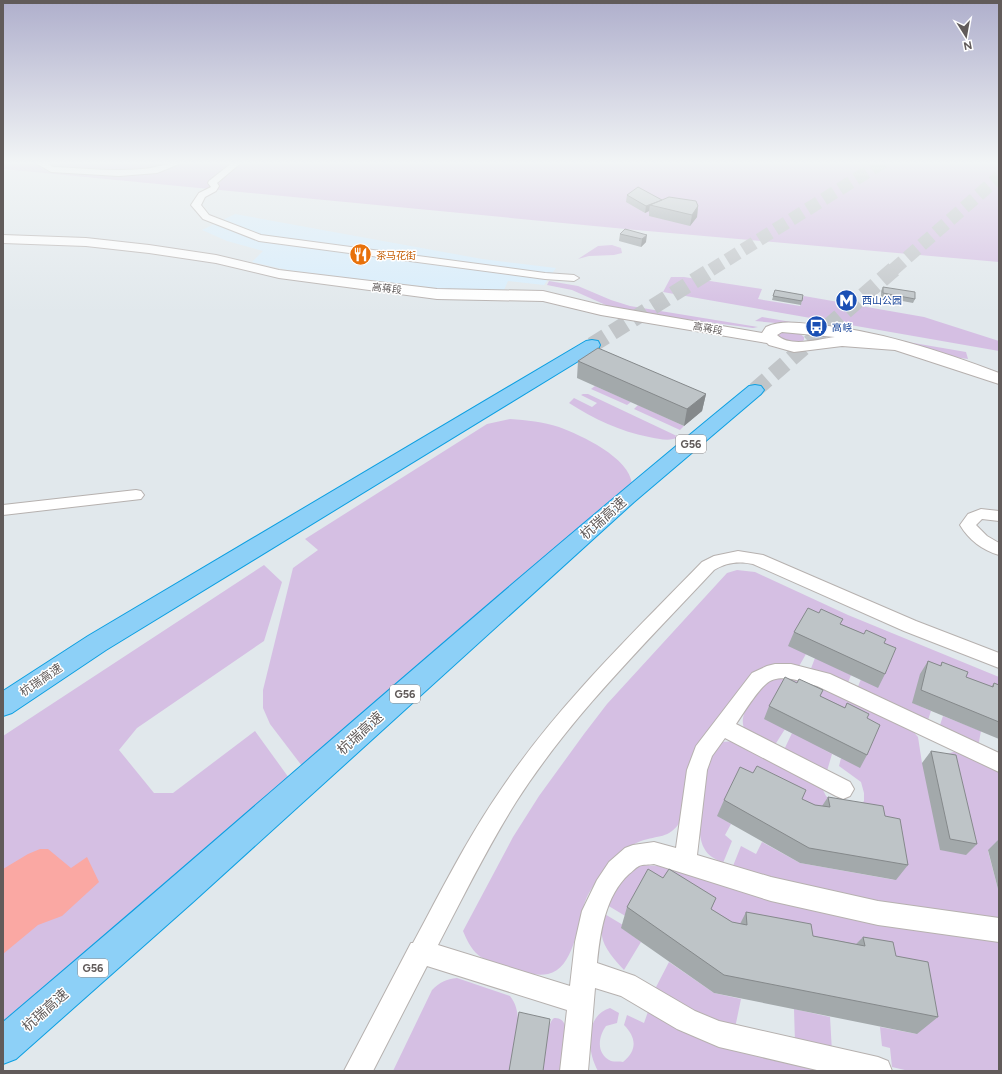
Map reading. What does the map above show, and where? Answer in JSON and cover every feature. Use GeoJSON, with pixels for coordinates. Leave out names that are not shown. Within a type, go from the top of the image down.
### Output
{"type":"FeatureCollection","features":[{"type":"Feature","properties":{"kind":"highway","name":"杭瑞高速"},"geometry":{"type":"LineString","coordinates":[[3,705],[97,643],[592,345]]}},
{"type":"Feature","properties":{"kind":"highway","name":"杭瑞高速"},"geometry":{"type":"LineString","coordinates":[[3,1046],[182,891],[627,497],[755,390]]}},
{"type":"Feature","properties":{"kind":"highway"},"geometry":{"type":"LineString","coordinates":[[3,694],[97,643]]}},
{"type":"Feature","properties":{"kind":"main road","name":"高蒋段"},"geometry":{"type":"LineString","coordinates":[[3,239],[86,242],[149,249],[216,259],[279,274],[437,294],[460,296],[493,294],[543,296],[601,310],[771,339],[775,342],[794,347],[842,341],[894,345]]}},
{"type":"Feature","properties":{"kind":"main road"},"geometry":{"type":"LineString","coordinates":[[771,339],[769,332],[776,328],[795,328],[836,333],[894,345],[937,357],[999,379]]}},
{"type":"Feature","properties":{"kind":"main road"},"geometry":{"type":"LineString","coordinates":[[795,328],[801,330],[809,336],[809,343],[805,345]]}},
{"type":"Feature","properties":{"kind":"street"},"geometry":{"type":"LineString","coordinates":[[201,212],[206,217],[218,223],[259,238],[544,276],[574,278]]}},
{"type":"Feature","properties":{"kind":"street"},"geometry":{"type":"LineString","coordinates":[[3,510],[136,495]]}},
{"type":"Feature","properties":{"kind":"street"},"geometry":{"type":"LineString","coordinates":[[999,516],[986,513],[977,515],[971,519],[968,525],[972,532],[982,540],[999,549]]}},
{"type":"Feature","properties":{"kind":"street"},"geometry":{"type":"LineString","coordinates":[[358,1071],[420,952],[509,795],[550,739],[596,683],[708,566],[715,561],[727,556],[743,556],[757,559],[910,626],[999,661]]}},
{"type":"Feature","properties":{"kind":"street"},"geometry":{"type":"LineString","coordinates":[[685,862],[697,770],[703,752],[758,678],[768,672],[787,671],[800,673],[823,680],[999,763]]}},
{"type":"Feature","properties":{"kind":"street"},"geometry":{"type":"LineString","coordinates":[[722,727],[843,789]]}},
{"type":"Feature","properties":{"kind":"street"},"geometry":{"type":"LineString","coordinates":[[574,1071],[584,972],[594,911],[605,888],[617,870],[634,856],[654,853],[771,889],[878,913],[999,930]]}},
{"type":"Feature","properties":{"kind":"street"},"geometry":{"type":"LineString","coordinates":[[420,952],[582,1002]]}},
{"type":"Feature","properties":{"kind":"street"},"geometry":{"type":"LineString","coordinates":[[584,972],[626,985],[648,996],[686,1020],[719,1034],[878,1071]]}},
{"type":"Feature","properties":{"kind":"shaded area"},"geometry":{"type":"Polygon","coordinates":[[[450,212],[999,212],[999,262],[450,212]]]}},
{"type":"Feature","properties":{"kind":"shaded area","name":"茶马花街"},"geometry":{"type":"Polygon","coordinates":[[[235,214],[482,259],[556,268],[544,285],[508,281],[504,290],[463,291],[292,271],[252,262],[263,251],[227,241],[202,230],[235,214]]]}},
{"type":"Feature","properties":{"kind":"shaded area"},"geometry":{"type":"Polygon","coordinates":[[[612,245],[621,248],[622,253],[614,255],[589,256],[578,259],[598,246],[612,245]]]}},
{"type":"Feature","properties":{"kind":"shaded area"},"geometry":{"type":"Polygon","coordinates":[[[671,277],[684,277],[762,289],[758,299],[800,306],[804,296],[924,317],[999,341],[999,351],[663,292],[671,277]]]}},
{"type":"Feature","properties":{"kind":"shaded area"},"geometry":{"type":"Polygon","coordinates":[[[549,281],[578,286],[611,300],[630,306],[758,327],[753,328],[669,317],[608,306],[572,290],[547,285],[549,281]]]}},
{"type":"Feature","properties":{"kind":"shaded area"},"geometry":{"type":"Polygon","coordinates":[[[762,317],[966,352],[968,359],[819,327],[755,321],[762,317]]]}},
{"type":"Feature","properties":{"kind":"shaded area"},"geometry":{"type":"Polygon","coordinates":[[[778,331],[799,333],[804,337],[804,340],[800,343],[779,340],[776,333],[778,331]]]}},
{"type":"Feature","properties":{"kind":"shaded area"},"geometry":{"type":"Polygon","coordinates":[[[595,386],[631,402],[627,405],[591,389],[595,386]]]}},
{"type":"Feature","properties":{"kind":"shaded area"},"geometry":{"type":"Polygon","coordinates":[[[588,394],[679,437],[668,440],[657,439],[607,424],[569,403],[574,398],[592,407],[597,403],[581,395],[588,394]]]}},
{"type":"Feature","properties":{"kind":"shaded area"},"geometry":{"type":"Polygon","coordinates":[[[638,405],[684,426],[680,430],[634,409],[638,405]]]}},
{"type":"Feature","properties":{"kind":"shaded area"},"geometry":{"type":"Polygon","coordinates":[[[510,419],[553,425],[591,442],[603,449],[623,465],[629,474],[632,484],[302,766],[270,724],[263,708],[263,690],[293,568],[318,550],[305,539],[487,424],[510,419]]]}},
{"type":"Feature","properties":{"kind":"shaded area"},"geometry":{"type":"Polygon","coordinates":[[[264,565],[282,582],[264,641],[137,728],[119,750],[154,793],[173,793],[255,731],[289,778],[3,1023],[3,736],[264,565]]]}},
{"type":"Feature","properties":{"kind":"shaded area"},"geometry":{"type":"Polygon","coordinates":[[[737,570],[755,572],[848,615],[999,677],[999,701],[913,703],[931,711],[927,723],[857,689],[861,679],[806,654],[798,668],[774,666],[758,671],[752,675],[698,745],[680,822],[667,834],[641,841],[625,850],[602,874],[594,885],[587,897],[573,945],[564,964],[557,970],[548,974],[538,975],[501,965],[480,957],[471,947],[463,931],[513,837],[539,796],[607,704],[727,573],[737,570]]]}},
{"type":"Feature","properties":{"kind":"shaded area"},"geometry":{"type":"Polygon","coordinates":[[[815,658],[851,675],[847,685],[810,671],[815,658]]]}},
{"type":"Feature","properties":{"kind":"shaded area"},"geometry":{"type":"Polygon","coordinates":[[[795,676],[911,729],[918,737],[922,763],[956,751],[999,769],[999,852],[988,851],[999,893],[999,918],[872,900],[795,884],[733,866],[741,846],[756,854],[762,842],[800,863],[895,880],[718,816],[731,824],[725,835],[732,841],[723,863],[710,855],[704,848],[699,829],[701,789],[709,756],[721,742],[737,741],[819,782],[826,796],[835,804],[858,808],[864,801],[864,793],[861,782],[839,766],[841,758],[785,730],[773,748],[751,737],[745,730],[743,723],[744,715],[752,699],[768,678],[795,676]]]}},
{"type":"Feature","properties":{"kind":"shaded area"},"geometry":{"type":"Polygon","coordinates":[[[943,716],[981,731],[978,747],[939,728],[943,716]]]}},
{"type":"Feature","properties":{"kind":"shaded area"},"geometry":{"type":"Polygon","coordinates":[[[792,733],[832,754],[827,771],[783,752],[792,733]]]}},
{"type":"Feature","properties":{"kind":"shaded area"},"geometry":{"type":"Polygon","coordinates":[[[40,849],[48,849],[71,868],[87,857],[99,882],[62,916],[38,925],[3,954],[3,869],[28,854],[40,849]]]}},
{"type":"Feature","properties":{"kind":"shaded area"},"geometry":{"type":"Polygon","coordinates":[[[643,865],[658,866],[790,904],[999,942],[999,1071],[909,1071],[892,1067],[890,1048],[882,1046],[880,1027],[917,1034],[627,917],[607,905],[628,871],[643,865]]]}},
{"type":"Feature","properties":{"kind":"shaded area"},"geometry":{"type":"Polygon","coordinates":[[[603,913],[623,925],[622,928],[641,942],[624,970],[604,944],[601,930],[603,913]]]}},
{"type":"Feature","properties":{"kind":"shaded area"},"geometry":{"type":"Polygon","coordinates":[[[669,962],[714,993],[741,999],[735,1028],[711,1022],[654,991],[669,962]]]}},
{"type":"Feature","properties":{"kind":"shaded area"},"geometry":{"type":"Polygon","coordinates":[[[457,978],[510,996],[515,1004],[518,1032],[510,1071],[393,1071],[432,990],[443,981],[457,978]]]}},
{"type":"Feature","properties":{"kind":"shaded area"},"geometry":{"type":"Polygon","coordinates":[[[650,1006],[846,1071],[598,1071],[594,1063],[590,1045],[592,1026],[596,1019],[602,1012],[610,1008],[619,1013],[617,1023],[606,1026],[603,1030],[600,1045],[606,1058],[611,1061],[623,1062],[631,1053],[634,1044],[631,1034],[624,1025],[627,1015],[644,1023],[650,1006]]]}},
{"type":"Feature","properties":{"kind":"shaded area"},"geometry":{"type":"Polygon","coordinates":[[[794,1009],[830,1017],[832,1052],[795,1043],[794,1009]]]}},
{"type":"Feature","properties":{"kind":"shaded area"},"geometry":{"type":"Polygon","coordinates":[[[554,1018],[562,1021],[566,1027],[567,1039],[563,1071],[543,1071],[547,1035],[551,1022],[554,1018]]]}},
{"type":"Feature","properties":{"kind":"building"},"geometry":{"type":"Polygon","coordinates":[[[680,212],[694,212],[692,215],[680,212]]]}},
{"type":"Feature","properties":{"kind":"building"},"geometry":{"type":"Polygon","coordinates":[[[625,229],[647,235],[642,239],[620,234],[625,229]]]}},
{"type":"Feature","properties":{"kind":"building"},"geometry":{"type":"Polygon","coordinates":[[[883,287],[915,292],[915,299],[883,293],[883,287]]]}},
{"type":"Feature","properties":{"kind":"building"},"geometry":{"type":"Polygon","coordinates":[[[775,290],[803,295],[802,301],[773,296],[775,290]]]}},
{"type":"Feature","properties":{"kind":"building"},"geometry":{"type":"Polygon","coordinates":[[[598,348],[706,394],[687,409],[578,361],[598,348]]]}},
{"type":"Feature","properties":{"kind":"building"},"geometry":{"type":"Polygon","coordinates":[[[808,608],[819,613],[821,609],[843,619],[840,624],[864,634],[866,630],[886,639],[884,643],[896,648],[885,674],[794,632],[808,608]]]}},
{"type":"Feature","properties":{"kind":"building"},"geometry":{"type":"Polygon","coordinates":[[[928,661],[941,666],[942,662],[968,672],[966,677],[993,687],[994,683],[999,685],[999,722],[921,690],[928,661]]]}},
{"type":"Feature","properties":{"kind":"building"},"geometry":{"type":"Polygon","coordinates":[[[785,677],[797,683],[799,679],[823,690],[820,696],[845,708],[847,703],[869,714],[867,718],[880,725],[867,755],[769,706],[785,677]]]}},
{"type":"Feature","properties":{"kind":"building"},"geometry":{"type":"Polygon","coordinates":[[[931,751],[956,755],[977,844],[950,839],[931,751]]]}},
{"type":"Feature","properties":{"kind":"building"},"geometry":{"type":"Polygon","coordinates":[[[757,766],[806,790],[802,799],[815,805],[830,807],[828,797],[883,806],[885,816],[900,819],[908,865],[809,848],[724,800],[740,767],[753,773],[757,766]]]}},
{"type":"Feature","properties":{"kind":"building"},"geometry":{"type":"Polygon","coordinates":[[[648,869],[663,878],[669,869],[716,898],[711,909],[732,922],[747,925],[746,912],[811,924],[813,936],[865,946],[863,937],[893,942],[896,956],[928,962],[938,1017],[724,975],[627,907],[648,869]]]}},
{"type":"Feature","properties":{"kind":"building"},"geometry":{"type":"Polygon","coordinates":[[[519,1012],[550,1019],[543,1071],[509,1071],[519,1012]]]}},
{"type":"Feature","properties":{"kind":"tunnel"},"geometry":{"type":"LineString","coordinates":[[711,270],[803,212]]}},
{"type":"Feature","properties":{"kind":"tunnel"},"geometry":{"type":"LineString","coordinates":[[893,270],[959,212]]}},
{"type":"Feature","properties":{"kind":"tunnel"},"geometry":{"type":"LineString","coordinates":[[592,345],[713,269]]}},
{"type":"Feature","properties":{"kind":"tunnel"},"geometry":{"type":"LineString","coordinates":[[755,390],[894,269]]}},
{"type":"Feature","properties":{"kind":"place","name":"茶马花街"},"geometry":{"type":"Point","coordinates":[361,255]}},
{"type":"Feature","properties":{"kind":"place","name":"西山公园"},"geometry":{"type":"Point","coordinates":[846,300]}},
{"type":"Feature","properties":{"kind":"place","name":"高峣"},"geometry":{"type":"Point","coordinates":[816,327]}}]}
